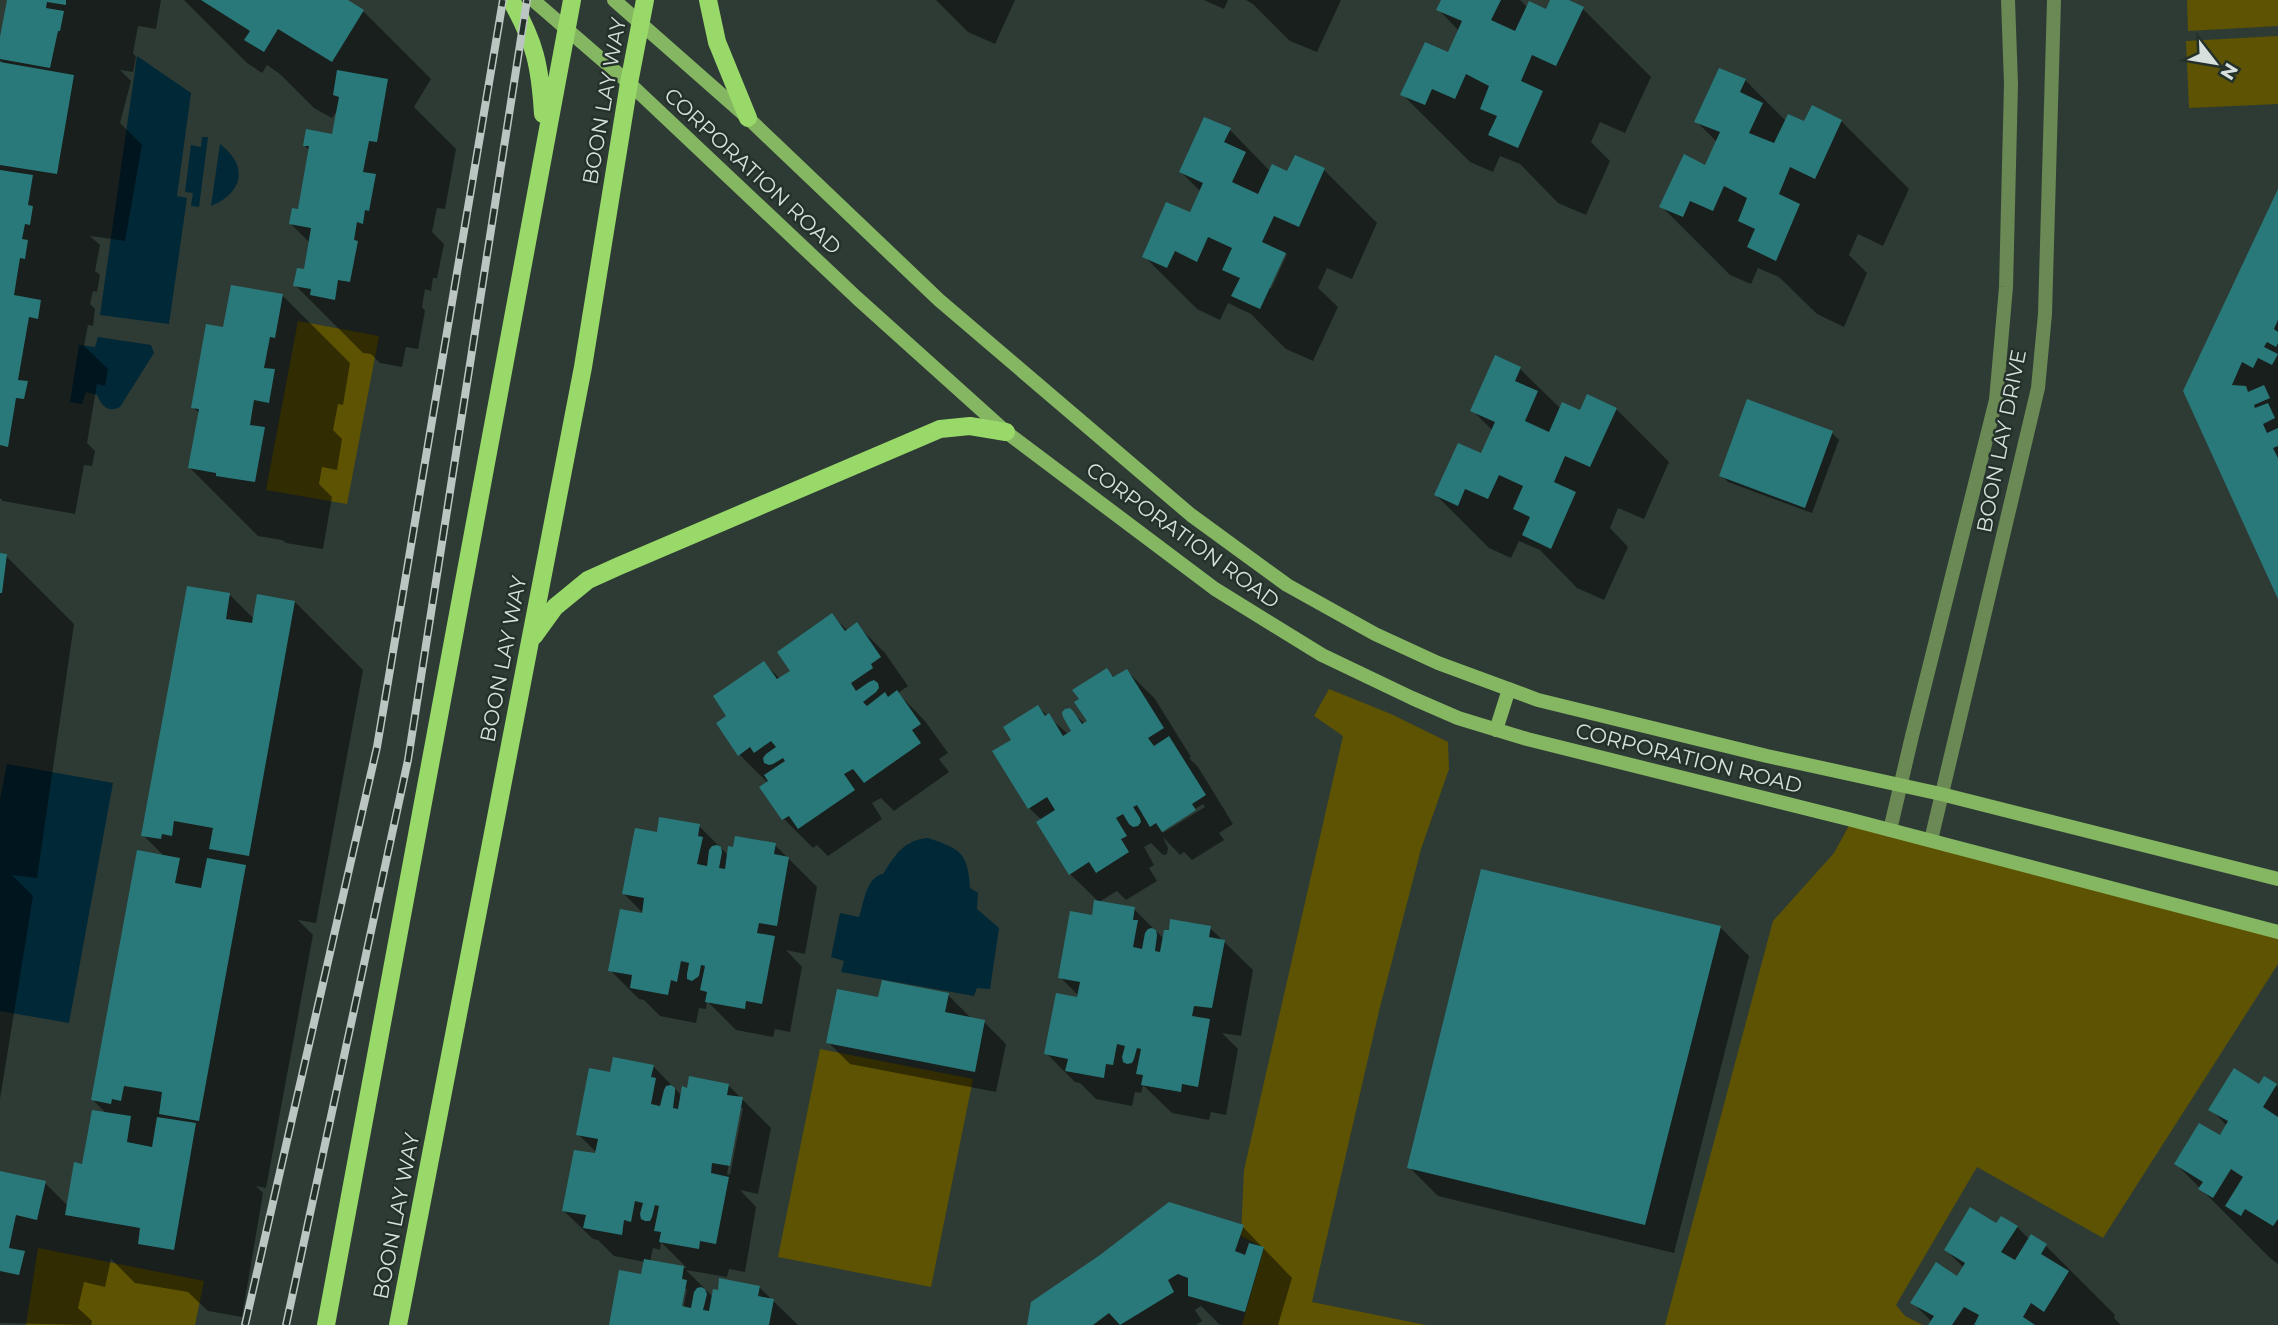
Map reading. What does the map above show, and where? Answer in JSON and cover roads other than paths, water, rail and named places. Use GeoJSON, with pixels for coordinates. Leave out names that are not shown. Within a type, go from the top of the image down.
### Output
{"type":"FeatureCollection","features":[{"type":"Feature","properties":{"kind":"main road"},"geometry":{"type":"LineString","coordinates":[[510,0],[528,32],[540,72],[545,138]]}},
{"type":"Feature","properties":{"kind":"main road","name":"CORPORATION ROAD"},"geometry":{"type":"LineString","coordinates":[[533,0],[629,83],[857,298],[1006,432],[1215,589],[1322,655],[1458,718],[1496,730],[1649,771],[1931,840],[2278,932]]}},
{"type":"Feature","properties":{"kind":"main road"},"geometry":{"type":"LineString","coordinates":[[326,1325],[572,0]]}},
{"type":"Feature","properties":{"kind":"main road","name":"CORPORATION ROAD"},"geometry":{"type":"LineString","coordinates":[[614,0],[748,118],[939,300],[1191,515],[1287,585],[1375,634],[1438,663],[1538,700],[1753,753],[1941,794],[2278,879]]}},
{"type":"Feature","properties":{"kind":"main road","name":"BOON LAY WAY"},"geometry":{"type":"LineString","coordinates":[[398,1325],[583,367],[645,0]]}},
{"type":"Feature","properties":{"kind":"main road"},"geometry":{"type":"LineString","coordinates":[[708,0],[717,42],[748,118]]}},
{"type":"Feature","properties":{"kind":"main road"},"geometry":{"type":"LineString","coordinates":[[530,642],[555,607],[598,575],[940,429],[971,425],[1006,432]]}},
{"type":"Feature","properties":{"kind":"main road"},"geometry":{"type":"LineString","coordinates":[[1496,730],[1508,689]]}},
{"type":"Feature","properties":{"kind":"street","name":"BOON LAY DRIVE"},"geometry":{"type":"LineString","coordinates":[[1890,830],[1996,400],[2006,287],[2011,84],[2008,0]]}},
{"type":"Feature","properties":{"kind":"street","name":"BOON LAY DRIVE"},"geometry":{"type":"LineString","coordinates":[[1931,840],[2038,387],[2045,314],[2054,0]]}},
{"type":"Feature","properties":{"kind":"water"},"geometry":{"type":"Polygon","coordinates":[[[137,56],[191,93],[177,196],[187,198],[169,324],[100,315],[137,56]]]}},
{"type":"Feature","properties":{"kind":"water"},"geometry":{"type":"Polygon","coordinates":[[[202,137],[208,137],[199,207],[191,206],[193,193],[185,192],[191,145],[201,147],[202,137]]]}},
{"type":"Feature","properties":{"kind":"water"},"geometry":{"type":"Polygon","coordinates":[[[220,144],[235,161],[238,178],[230,194],[211,206],[220,144]]]}},
{"type":"Feature","properties":{"kind":"water"},"geometry":{"type":"Polygon","coordinates":[[[98,337],[151,345],[154,353],[120,407],[116,409],[106,407],[97,395],[86,392],[82,404],[70,402],[79,345],[95,347],[98,337]]]}},
{"type":"Feature","properties":{"kind":"water"},"geometry":{"type":"Polygon","coordinates":[[[7,764],[113,783],[69,1023],[0,1011],[0,800],[7,764]]]}},
{"type":"Feature","properties":{"kind":"water"},"geometry":{"type":"Polygon","coordinates":[[[928,838],[961,854],[967,867],[970,888],[978,893],[977,909],[999,928],[990,989],[977,988],[974,996],[841,972],[844,961],[831,957],[840,913],[859,917],[866,891],[873,880],[883,874],[906,845],[928,838]]]}},
{"type":"Feature","properties":{"kind":"railway"},"geometry":{"type":"LineString","coordinates":[[245,1325],[377,747],[503,0]]}},
{"type":"Feature","properties":{"kind":"railway"},"geometry":{"type":"LineString","coordinates":[[286,1325],[408,760],[527,0]]}}]}
